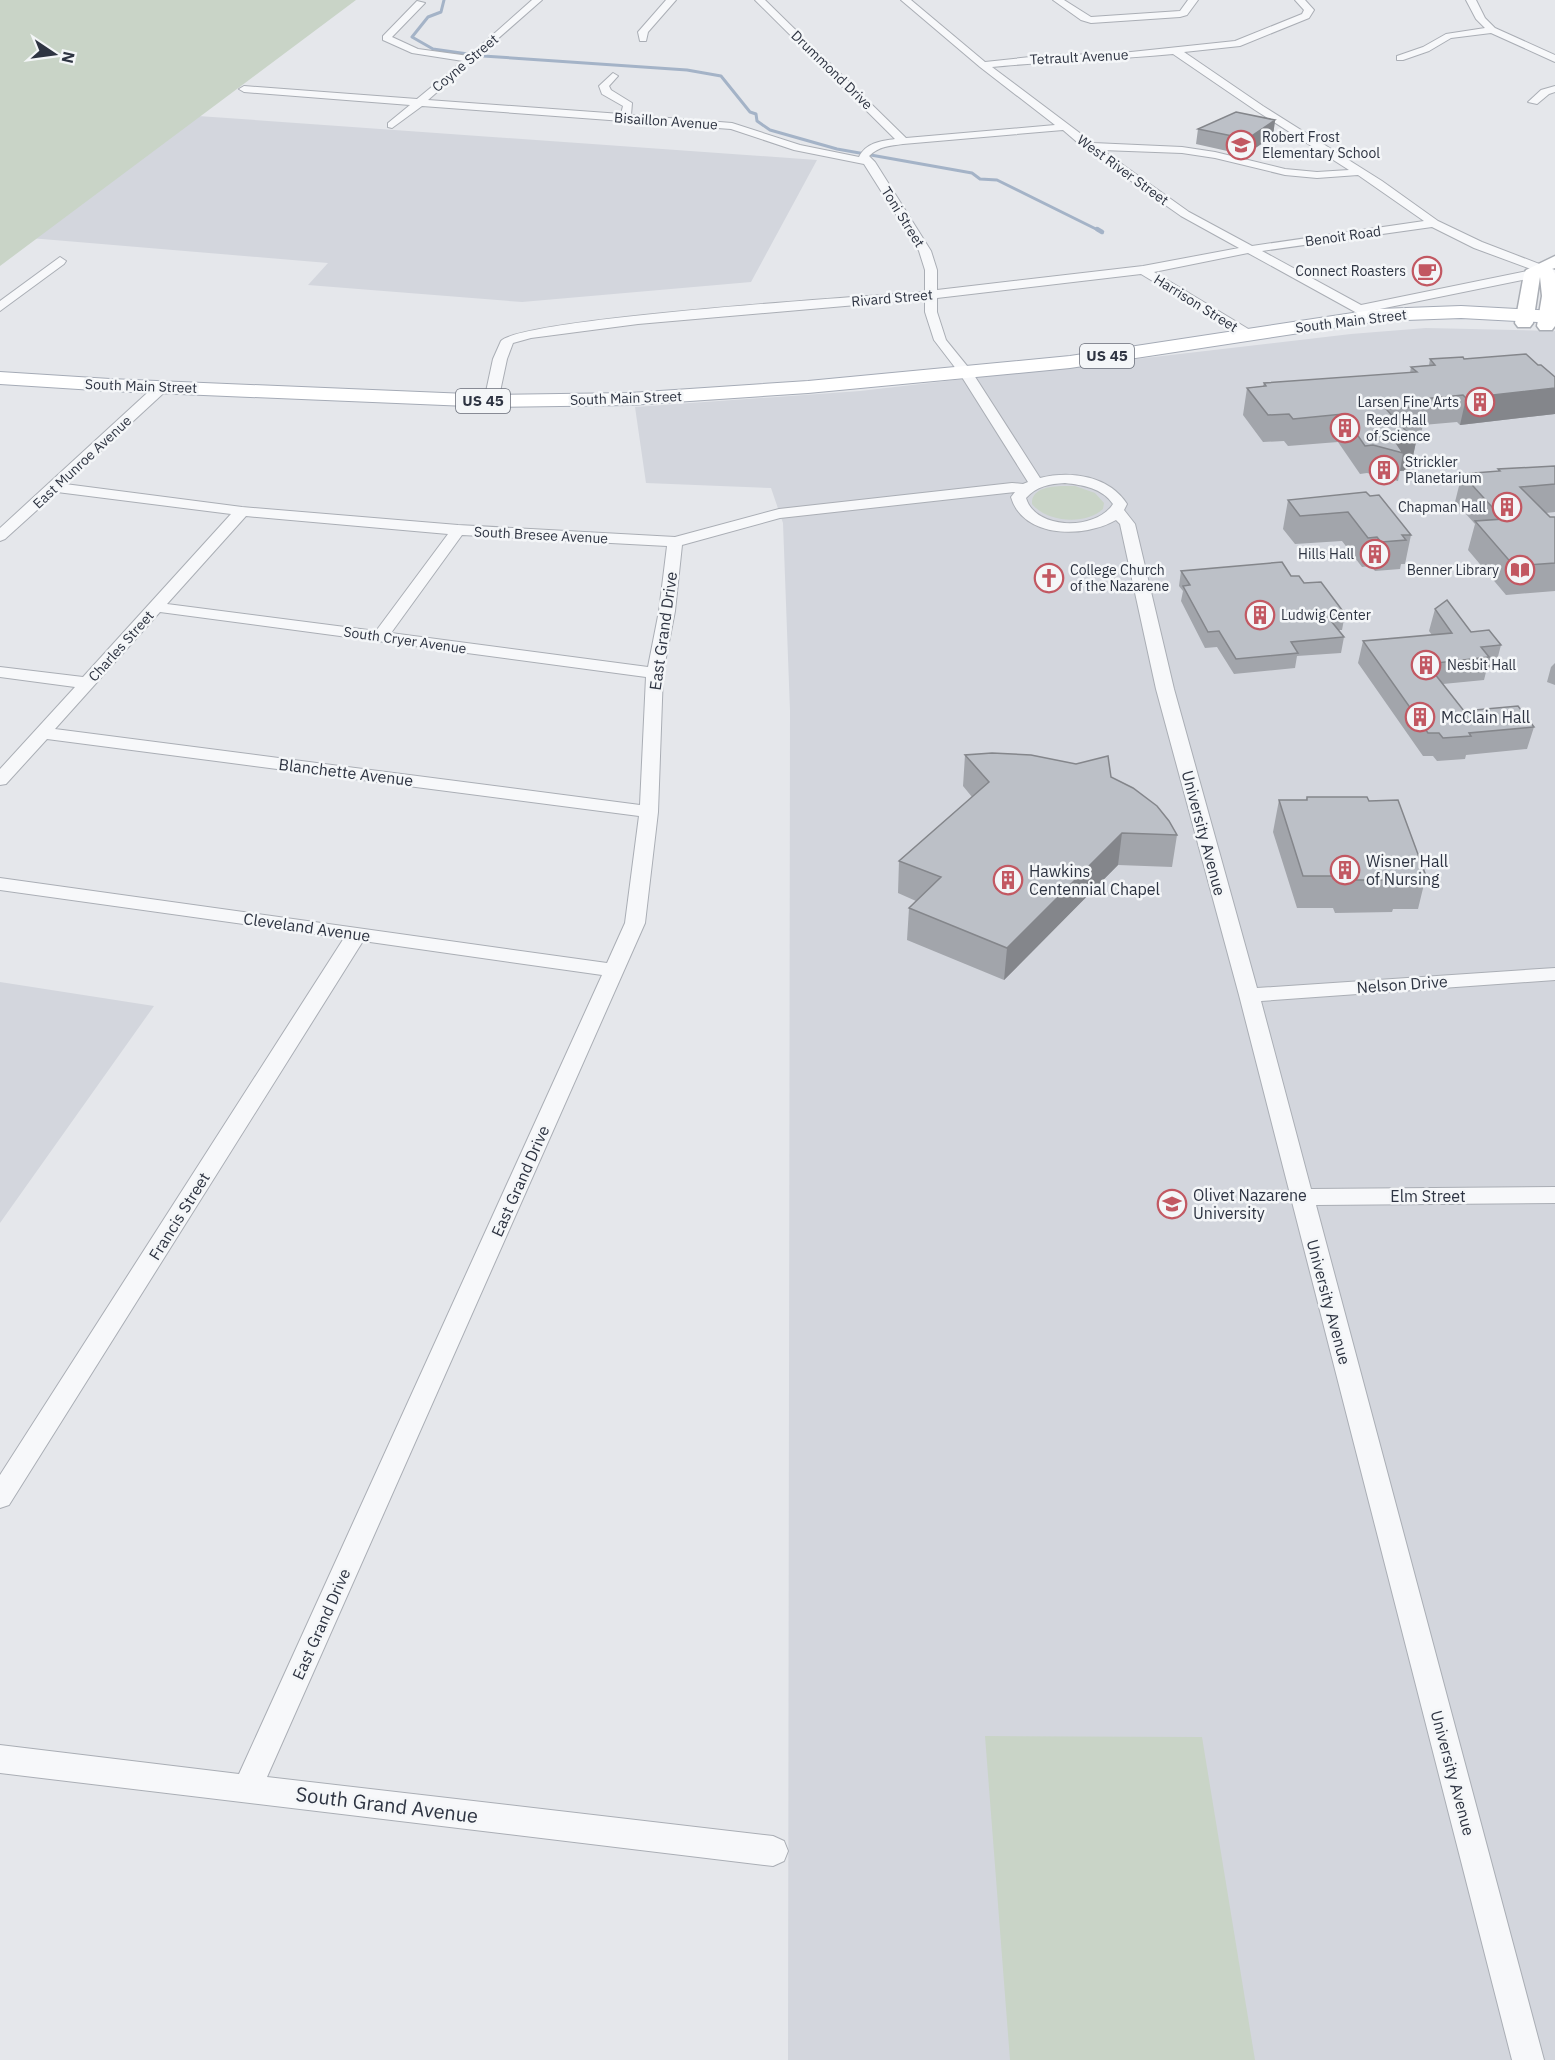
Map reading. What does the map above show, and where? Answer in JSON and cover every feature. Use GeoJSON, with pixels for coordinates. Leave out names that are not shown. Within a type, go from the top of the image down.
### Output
{"type":"FeatureCollection","features":[{"type":"Feature","properties":{"kind":"main road"},"geometry":{"type":"LineString","coordinates":[[1546,269],[1553,292],[1551,321]]}},
{"type":"Feature","properties":{"kind":"main road"},"geometry":{"type":"LineString","coordinates":[[1524,319],[1546,269]]}},
{"type":"Feature","properties":{"kind":"main road","name":"South Main Street"},"geometry":{"type":"LineString","coordinates":[[0,378],[491,402],[630,399],[727,393],[1070,362],[1250,336],[1364,314],[1461,312],[1524,319]]}},
{"type":"Feature","properties":{"kind":"main road","name":"South Main Street"},"geometry":{"type":"LineString","coordinates":[[1250,336],[1447,320],[1524,319]]}},
{"type":"Feature","properties":{"kind":"main road","name":"US 45"},"geometry":{"type":"LineString","coordinates":[[1524,319],[1551,321]]}},
{"type":"Feature","properties":{"kind":"street","name":"Coyne Street"},"geometry":{"type":"LineString","coordinates":[[392,125],[537,0]]}},
{"type":"Feature","properties":{"kind":"street"},"geometry":{"type":"LineString","coordinates":[[643,39],[643,32],[671,0]]}},
{"type":"Feature","properties":{"kind":"street","name":"Drummond Drive"},"geometry":{"type":"LineString","coordinates":[[760,0],[903,141]]}},
{"type":"Feature","properties":{"kind":"street","name":"West River Street"},"geometry":{"type":"LineString","coordinates":[[906,0],[1088,146],[1185,214],[1253,249],[1364,314]]}},
{"type":"Feature","properties":{"kind":"street"},"geometry":{"type":"LineString","coordinates":[[1058,0],[1084,18],[1091,20],[1184,13],[1193,0]]}},
{"type":"Feature","properties":{"kind":"street","name":"Tetrault Avenue"},"geometry":{"type":"LineString","coordinates":[[983,64],[1049,58],[1112,57],[1248,41],[1306,16],[1308,10],[1300,0]]}},
{"type":"Feature","properties":{"kind":"street"},"geometry":{"type":"LineString","coordinates":[[1471,0],[1481,19],[1492,30],[1555,59]]}},
{"type":"Feature","properties":{"kind":"street"},"geometry":{"type":"LineString","coordinates":[[420,3],[386,38],[395,44],[416,51],[437,56],[471,59]]}},
{"type":"Feature","properties":{"kind":"street"},"geometry":{"type":"LineString","coordinates":[[1400,58],[1426,49],[1449,36],[1492,30]]}},
{"type":"Feature","properties":{"kind":"street"},"geometry":{"type":"LineString","coordinates":[[1174,50],[1259,108],[1361,172],[1434,223],[1478,245],[1546,269]]}},
{"type":"Feature","properties":{"kind":"street"},"geometry":{"type":"LineString","coordinates":[[613,76],[604,86],[606,92],[628,105],[625,118]]}},
{"type":"Feature","properties":{"kind":"street","name":"Bisaillon Avenue"},"geometry":{"type":"LineString","coordinates":[[244,89],[732,126],[798,148],[867,160]]}},
{"type":"Feature","properties":{"kind":"street"},"geometry":{"type":"LineString","coordinates":[[1533,102],[1545,92],[1555,89]]}},
{"type":"Feature","properties":{"kind":"street"},"geometry":{"type":"LineString","coordinates":[[867,160],[867,151],[880,144],[1064,127]]}},
{"type":"Feature","properties":{"kind":"street"},"geometry":{"type":"LineString","coordinates":[[1088,146],[1182,150],[1215,155],[1285,172],[1317,175],[1361,172]]}},
{"type":"Feature","properties":{"kind":"street","name":"Toni Street"},"geometry":{"type":"LineString","coordinates":[[867,160],[925,251],[931,270],[931,312],[940,340],[965,372]]}},
{"type":"Feature","properties":{"kind":"street","name":"Benoit Road"},"geometry":{"type":"LineString","coordinates":[[1253,249],[1434,223]]}},
{"type":"Feature","properties":{"kind":"street","name":"Rivard Street"},"geometry":{"type":"LineString","coordinates":[[491,402],[500,359],[508,341],[529,334],[638,320],[930,295],[1143,270],[1253,249]]}},
{"type":"Feature","properties":{"kind":"street"},"geometry":{"type":"LineString","coordinates":[[0,308],[60,261]]}},
{"type":"Feature","properties":{"kind":"street","name":"South Main Street"},"geometry":{"type":"LineString","coordinates":[[1364,314],[1546,269]]}},
{"type":"Feature","properties":{"kind":"street","name":"Harrison Street"},"geometry":{"type":"LineString","coordinates":[[1143,270],[1250,336]]}},
{"type":"Feature","properties":{"kind":"street"},"geometry":{"type":"LineString","coordinates":[[965,372],[1030,486],[1018,496],[1018,504],[1023,512],[1049,524],[1066,527],[1091,525],[1111,519],[1118,512]]}},
{"type":"Feature","properties":{"kind":"street","name":"East Munroe Avenue"},"geometry":{"type":"LineString","coordinates":[[0,536],[56,487],[163,386]]}},
{"type":"Feature","properties":{"kind":"street","name":"University Avenue"},"geometry":{"type":"LineString","coordinates":[[1030,486],[1065,479],[1096,484],[1117,497],[1120,504],[1118,512],[1127,524],[1165,689],[1249,995],[1528,2060]]}},
{"type":"Feature","properties":{"kind":"street","name":"South Bresee Avenue"},"geometry":{"type":"LineString","coordinates":[[56,487],[242,511],[459,530],[675,542],[779,514],[1030,486]]}},
{"type":"Feature","properties":{"kind":"street","name":"Charles Street"},"geometry":{"type":"LineString","coordinates":[[0,780],[242,511]]}},
{"type":"Feature","properties":{"kind":"street"},"geometry":{"type":"LineString","coordinates":[[380,637],[459,530]]}},
{"type":"Feature","properties":{"kind":"street","name":"East Grand Drive"},"geometry":{"type":"LineString","coordinates":[[247,1788],[636,923],[649,812],[655,673],[667,611],[675,542]]}},
{"type":"Feature","properties":{"kind":"street","name":"South Cryer Avenue"},"geometry":{"type":"LineString","coordinates":[[156,607],[655,673]]}},
{"type":"Feature","properties":{"kind":"street"},"geometry":{"type":"LineString","coordinates":[[0,672],[87,683]]}},
{"type":"Feature","properties":{"kind":"street","name":"Blanchette Avenue"},"geometry":{"type":"LineString","coordinates":[[43,733],[649,812]]}},
{"type":"Feature","properties":{"kind":"street","name":"Cleveland Avenue"},"geometry":{"type":"LineString","coordinates":[[0,884],[614,970]]}},
{"type":"Feature","properties":{"kind":"street","name":"Francis Street"},"geometry":{"type":"LineString","coordinates":[[0,1497],[357,934]]}},
{"type":"Feature","properties":{"kind":"street","name":"Nelson Drive"},"geometry":{"type":"LineString","coordinates":[[1249,995],[1555,974]]}},
{"type":"Feature","properties":{"kind":"street","name":"Elm Street"},"geometry":{"type":"LineString","coordinates":[[1302,1197],[1555,1195]]}},
{"type":"Feature","properties":{"kind":"street","name":"South Grand Avenue"},"geometry":{"type":"LineString","coordinates":[[0,1759],[773,1851]]}},
{"type":"Feature","properties":{"kind":"shaded area"},"geometry":{"type":"Polygon","coordinates":[[[0,0],[356,0],[0,266],[0,0]]]}},
{"type":"Feature","properties":{"kind":"shaded area"},"geometry":{"type":"Polygon","coordinates":[[[198,116],[817,160],[751,282],[522,302],[308,285],[328,263],[30,238],[198,116]]]}},
{"type":"Feature","properties":{"kind":"shaded area","name":"Olivet Nazarene University"},"geometry":{"type":"Polygon","coordinates":[[[1426,328],[1555,331],[1555,2060],[788,2060],[790,711],[783,523],[771,488],[646,483],[635,407],[860,391],[1351,334],[1426,328]]]}},
{"type":"Feature","properties":{"kind":"shaded area"},"geometry":{"type":"Polygon","coordinates":[[[1055,486],[1075,486],[1095,493],[1104,503],[1103,509],[1087,518],[1067,520],[1047,515],[1032,504],[1033,497],[1041,490],[1055,486]]]}},
{"type":"Feature","properties":{"kind":"shaded area"},"geometry":{"type":"Polygon","coordinates":[[[0,982],[154,1006],[0,1223],[0,982]]]}},
{"type":"Feature","properties":{"kind":"shaded area"},"geometry":{"type":"Polygon","coordinates":[[[985,1736],[1202,1737],[1255,2060],[1010,2060],[985,1736]]]}},
{"type":"Feature","properties":{"kind":"building"},"geometry":{"type":"Polygon","coordinates":[[[1236,112],[1275,120],[1247,139],[1198,129],[1236,112]]]}},
{"type":"Feature","properties":{"kind":"building"},"geometry":{"type":"Polygon","coordinates":[[[1526,354],[1555,377],[1555,388],[1466,398],[1463,395],[1421,399],[1427,406],[1386,409],[1416,442],[1397,444],[1403,453],[1373,445],[1365,446],[1343,414],[1293,419],[1289,414],[1268,415],[1247,388],[1266,386],[1264,383],[1417,372],[1411,367],[1435,365],[1430,359],[1526,354]]]}},
{"type":"Feature","properties":{"kind":"building"},"geometry":{"type":"Polygon","coordinates":[[[1555,466],[1555,484],[1520,487],[1550,517],[1555,517],[1555,563],[1514,566],[1475,521],[1503,519],[1462,474],[1500,471],[1498,469],[1555,466]]]}},
{"type":"Feature","properties":{"kind":"building"},"geometry":{"type":"Polygon","coordinates":[[[1366,492],[1370,496],[1379,495],[1411,535],[1402,535],[1406,540],[1381,542],[1377,537],[1368,538],[1348,512],[1300,516],[1288,500],[1366,492]]]}},
{"type":"Feature","properties":{"kind":"building","name":"Ludwig Center"},"geometry":{"type":"Polygon","coordinates":[[[1282,562],[1291,576],[1299,576],[1304,583],[1321,582],[1345,614],[1327,616],[1344,637],[1291,642],[1298,653],[1236,659],[1219,631],[1208,632],[1183,586],[1190,585],[1181,571],[1282,562]]]}},
{"type":"Feature","properties":{"kind":"building"},"geometry":{"type":"Polygon","coordinates":[[[1447,600],[1471,632],[1489,630],[1501,645],[1481,647],[1489,657],[1427,664],[1464,711],[1518,706],[1534,727],[1469,733],[1471,736],[1443,738],[1439,733],[1428,733],[1363,641],[1452,633],[1435,609],[1447,600]]]}},
{"type":"Feature","properties":{"kind":"building","name":"Hawkins Centennial Chapel"},"geometry":{"type":"Polygon","coordinates":[[[992,753],[1031,755],[1076,764],[1108,756],[1111,777],[1133,788],[1157,806],[1177,835],[1122,833],[1007,948],[909,908],[941,877],[899,861],[989,782],[965,755],[992,753]]]}},
{"type":"Feature","properties":{"kind":"building"},"geometry":{"type":"Polygon","coordinates":[[[1307,797],[1367,797],[1369,801],[1398,800],[1426,876],[1400,877],[1400,880],[1342,880],[1340,876],[1303,876],[1279,800],[1307,800],[1307,797]]]}},
{"type":"Feature","properties":{"kind":"waterway"},"geometry":{"type":"LineString","coordinates":[[444,0],[441,12],[428,17],[412,37],[433,49],[475,55]]}},
{"type":"Feature","properties":{"kind":"waterway"},"geometry":{"type":"LineString","coordinates":[[483,56],[687,70],[721,76],[750,112],[756,114],[757,121],[770,130],[837,149],[972,173],[980,179],[997,180],[1100,231]]}},
{"type":"Feature","properties":{"kind":"waterway"},"geometry":{"type":"LineString","coordinates":[[1097,229],[1102,232]]}},
{"type":"Feature","properties":{"kind":"place","name":"Robert Frost Elementary School"},"geometry":{"type":"Point","coordinates":[1241,145]}},
{"type":"Feature","properties":{"kind":"place","name":"Connect Roasters"},"geometry":{"type":"Point","coordinates":[1427,271]}},
{"type":"Feature","properties":{"kind":"place","name":"Larsen Fine Arts"},"geometry":{"type":"Point","coordinates":[1480,402]}},
{"type":"Feature","properties":{"kind":"place","name":"Reed Hall of Science"},"geometry":{"type":"Point","coordinates":[1345,428]}},
{"type":"Feature","properties":{"kind":"place","name":"Strickler Planetarium"},"geometry":{"type":"Point","coordinates":[1384,470]}},
{"type":"Feature","properties":{"kind":"place","name":"Chapman Hall"},"geometry":{"type":"Point","coordinates":[1507,507]}},
{"type":"Feature","properties":{"kind":"place","name":"Hills Hall"},"geometry":{"type":"Point","coordinates":[1375,554]}},
{"type":"Feature","properties":{"kind":"place","name":"Benner Library"},"geometry":{"type":"Point","coordinates":[1520,570]}},
{"type":"Feature","properties":{"kind":"place","name":"College Church of the Nazarene"},"geometry":{"type":"Point","coordinates":[1049,578]}},
{"type":"Feature","properties":{"kind":"place","name":"Ludwig Center"},"geometry":{"type":"Point","coordinates":[1260,615]}},
{"type":"Feature","properties":{"kind":"place","name":"Nesbit Hall"},"geometry":{"type":"Point","coordinates":[1426,665]}},
{"type":"Feature","properties":{"kind":"place","name":"McClain Hall"},"geometry":{"type":"Point","coordinates":[1420,717]}},
{"type":"Feature","properties":{"kind":"place","name":"Wisner Hall of Nursing"},"geometry":{"type":"Point","coordinates":[1345,870]}},
{"type":"Feature","properties":{"kind":"place","name":"Hawkins Centennial Chapel"},"geometry":{"type":"Point","coordinates":[1008,880]}},
{"type":"Feature","properties":{"kind":"place","name":"Olivet Nazarene University"},"geometry":{"type":"Point","coordinates":[1172,1204]}}]}
